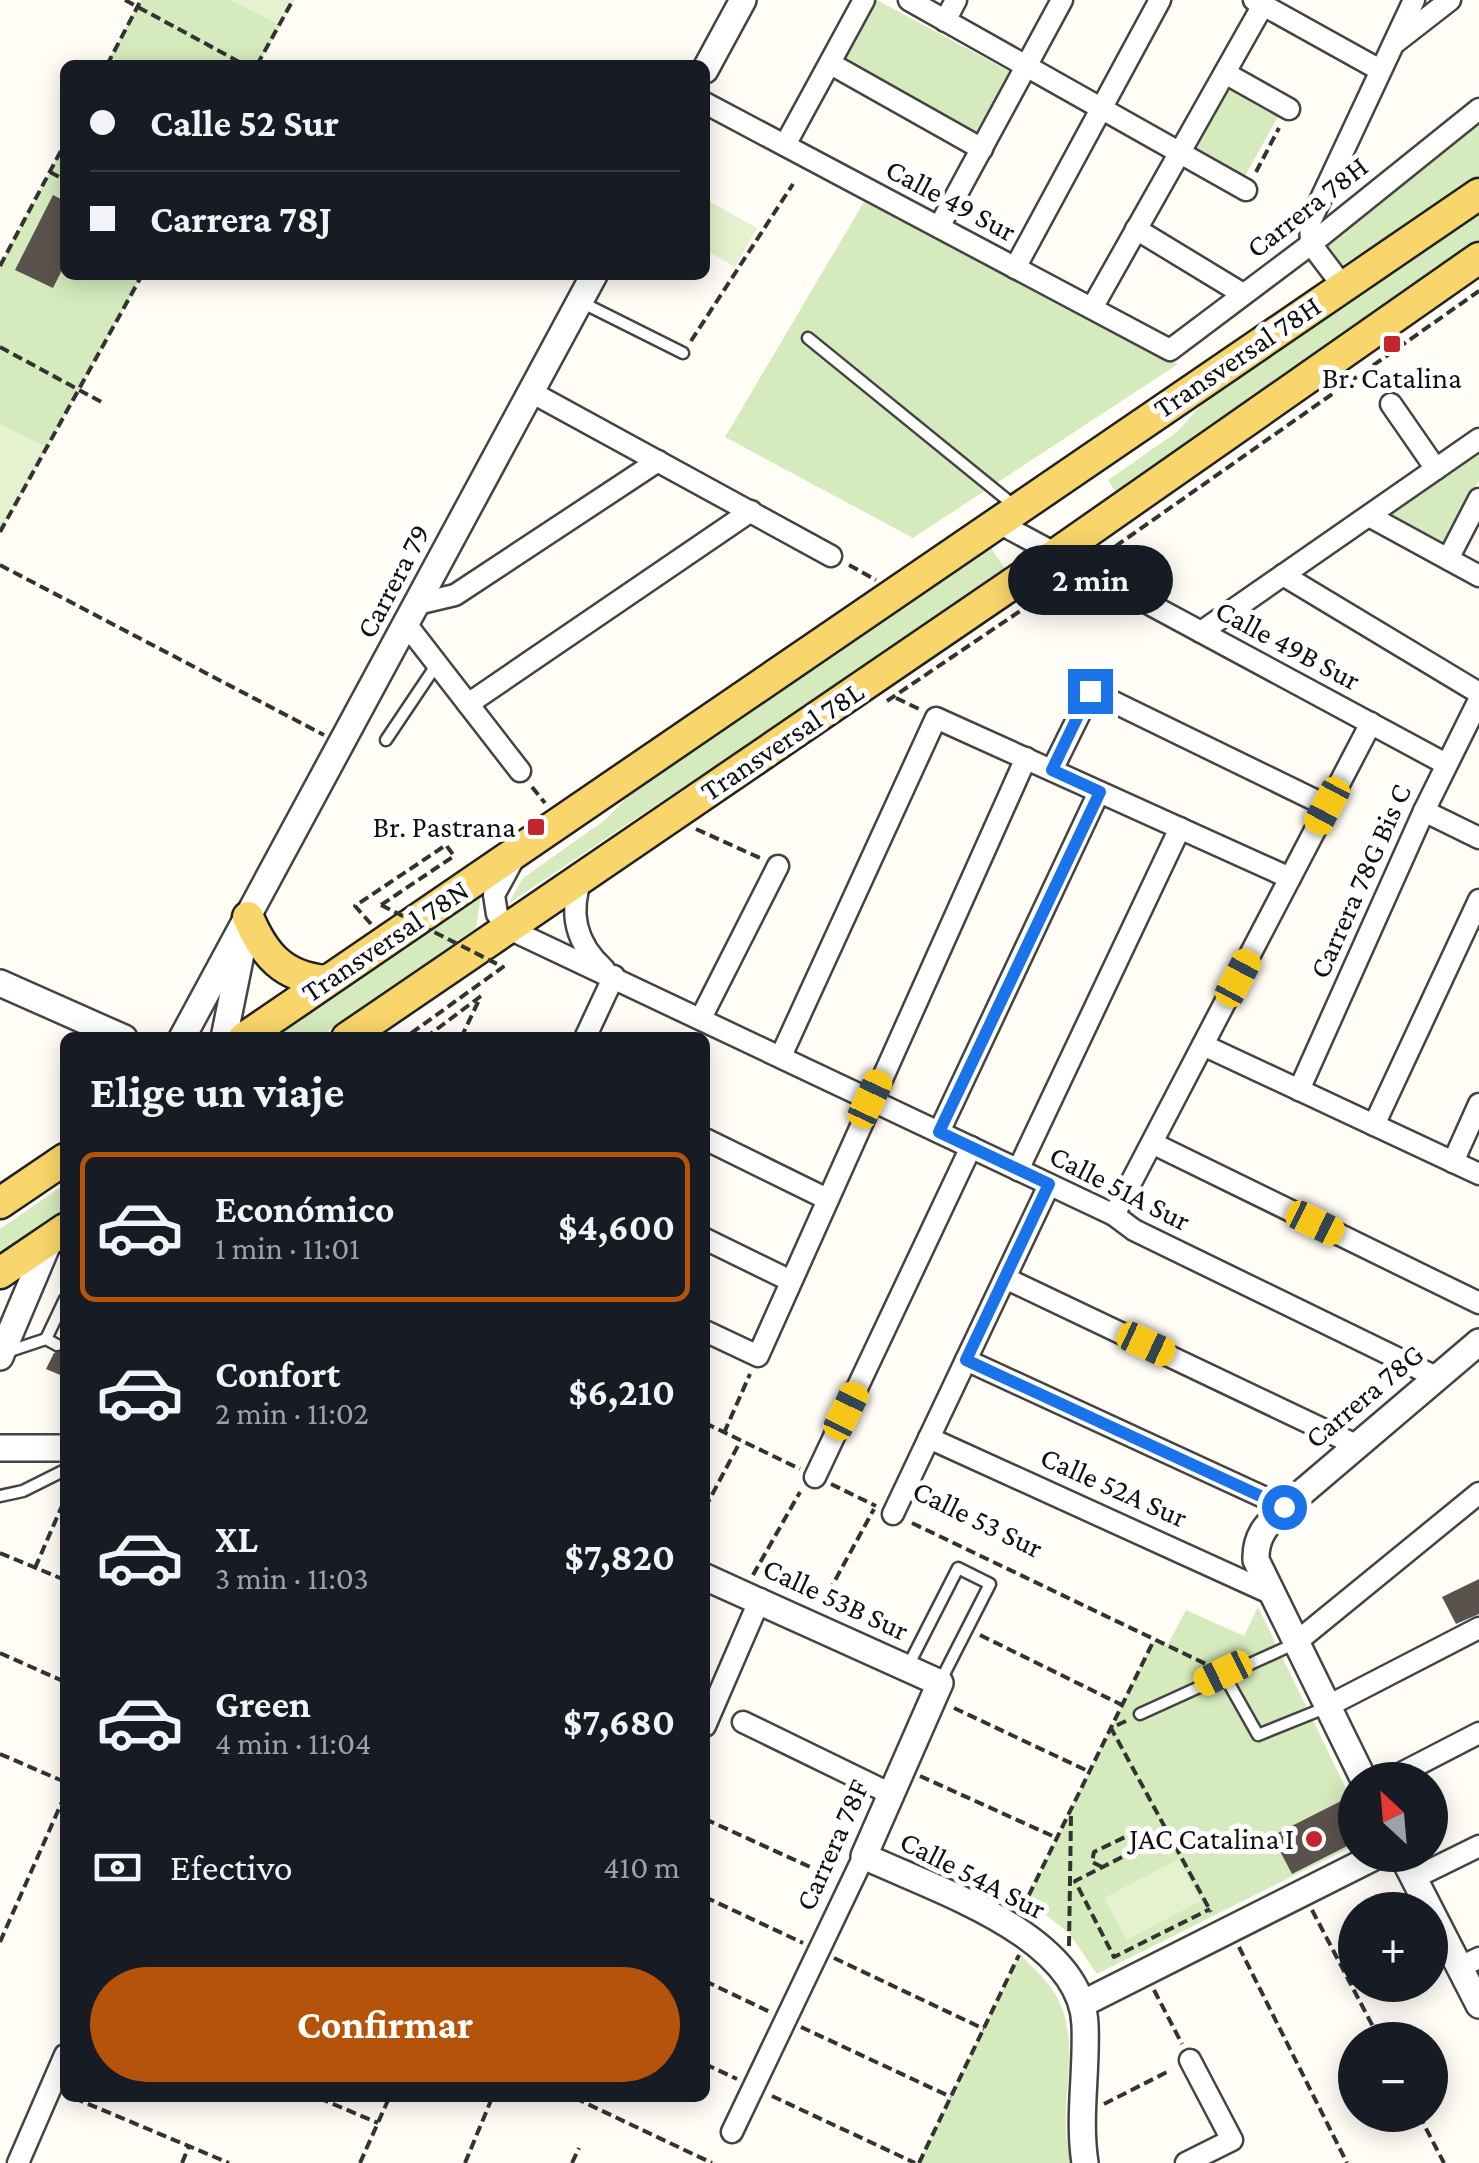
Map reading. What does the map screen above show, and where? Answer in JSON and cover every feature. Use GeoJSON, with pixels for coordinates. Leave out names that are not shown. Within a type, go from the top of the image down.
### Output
{"type":"FeatureCollection","features":[{"type":"Feature","properties":{"kind":"main road","name":"Transversal 78H"},"geometry":{"type":"LineString","coordinates":[[1007,515],[1479,194]]}},
{"type":"Feature","properties":{"kind":"main road","name":"Transversal 78H"},"geometry":{"type":"LineString","coordinates":[[1056,554],[1479,258]]}},
{"type":"Feature","properties":{"kind":"main road","name":"Transversal 78L"},"geometry":{"type":"LineString","coordinates":[[526,844],[1007,515]]}},
{"type":"Feature","properties":{"kind":"main road","name":"Transversal 78L"},"geometry":{"type":"LineString","coordinates":[[507,928],[1056,554]]}},
{"type":"Feature","properties":{"kind":"main road","name":"Transversal 78N"},"geometry":{"type":"LineString","coordinates":[[253,1032],[526,844]]}},
{"type":"Feature","properties":{"kind":"main road"},"geometry":{"type":"LineString","coordinates":[[248,917],[269,958],[294,974],[326,981]]}},
{"type":"Feature","properties":{"kind":"main road","name":"Transversal 78N"},"geometry":{"type":"LineString","coordinates":[[355,1032],[507,928]]}},
{"type":"Feature","properties":{"kind":"main road"},"geometry":{"type":"LineString","coordinates":[[0,1203],[60,1162]]}},
{"type":"Feature","properties":{"kind":"main road"},"geometry":{"type":"LineString","coordinates":[[0,1273],[60,1239]]}},
{"type":"Feature","properties":{"kind":"street"},"geometry":{"type":"LineString","coordinates":[[710,61],[743,0]]}},
{"type":"Feature","properties":{"kind":"street"},"geometry":{"type":"LineString","coordinates":[[785,145],[864,0]]}},
{"type":"Feature","properties":{"kind":"street"},"geometry":{"type":"LineString","coordinates":[[908,0],[1246,190]]}},
{"type":"Feature","properties":{"kind":"street"},"geometry":{"type":"LineString","coordinates":[[945,20],[956,0]]}},
{"type":"Feature","properties":{"kind":"street"},"geometry":{"type":"LineString","coordinates":[[939,227],[1062,0]]}},
{"type":"Feature","properties":{"kind":"street"},"geometry":{"type":"LineString","coordinates":[[1016,268],[1160,0]]}},
{"type":"Feature","properties":{"kind":"street"},"geometry":{"type":"LineString","coordinates":[[1342,285],[1311,244],[1314,206],[1414,0]]}},
{"type":"Feature","properties":{"kind":"street"},"geometry":{"type":"LineString","coordinates":[[1390,46],[1450,0]]}},
{"type":"Feature","properties":{"kind":"street"},"geometry":{"type":"LineString","coordinates":[[1092,308],[1225,73],[1259,2],[1380,70]]}},
{"type":"Feature","properties":{"kind":"street"},"geometry":{"type":"LineString","coordinates":[[830,64],[982,149]]}},
{"type":"Feature","properties":{"kind":"street"},"geometry":{"type":"LineString","coordinates":[[1225,73],[1289,109]]}},
{"type":"Feature","properties":{"kind":"street","name":"Calle 49 Sur"},"geometry":{"type":"LineString","coordinates":[[710,106],[1170,350]]}},
{"type":"Feature","properties":{"kind":"street","name":"Carrera 78H"},"geometry":{"type":"LineString","coordinates":[[1170,350],[1311,244],[1479,109]]}},
{"type":"Feature","properties":{"kind":"street"},"geometry":{"type":"LineString","coordinates":[[1136,229],[1243,294]]}},
{"type":"Feature","properties":{"kind":"street","name":"Carrera 79"},"geometry":{"type":"LineString","coordinates":[[185,1032],[591,280]]}},
{"type":"Feature","properties":{"kind":"street"},"geometry":{"type":"LineString","coordinates":[[531,392],[832,556]]}},
{"type":"Feature","properties":{"kind":"street"},"geometry":{"type":"LineString","coordinates":[[1392,404],[1436,470]]}},
{"type":"Feature","properties":{"kind":"street"},"geometry":{"type":"LineString","coordinates":[[1201,632],[1479,439]]}},
{"type":"Feature","properties":{"kind":"street"},"geometry":{"type":"LineString","coordinates":[[520,771],[436,664],[411,614],[455,595],[658,461]]}},
{"type":"Feature","properties":{"kind":"street"},"geometry":{"type":"LineString","coordinates":[[1448,559],[1479,498]]}},
{"type":"Feature","properties":{"kind":"street"},"geometry":{"type":"LineString","coordinates":[[468,704],[751,512]]}},
{"type":"Feature","properties":{"kind":"street","name":"Calle 49B Sur"},"geometry":{"type":"LineString","coordinates":[[1007,515],[1056,554],[1446,764]]}},
{"type":"Feature","properties":{"kind":"street"},"geometry":{"type":"LineString","coordinates":[[1368,516],[1479,576]]}},
{"type":"Feature","properties":{"kind":"street"},"geometry":{"type":"LineString","coordinates":[[1283,575],[1479,696]]}},
{"type":"Feature","properties":{"kind":"street"},"geometry":{"type":"LineString","coordinates":[[1052,770],[1090,691],[1327,806]]}},
{"type":"Feature","properties":{"kind":"street","name":"Carrera 78G Bis C"},"geometry":{"type":"LineString","coordinates":[[1299,1090],[1479,696]]}},
{"type":"Feature","properties":{"kind":"street"},"geometry":{"type":"LineString","coordinates":[[782,1056],[936,718],[1290,878]]}},
{"type":"Feature","properties":{"kind":"street"},"geometry":{"type":"LineString","coordinates":[[1114,1216],[1371,723]]}},
{"type":"Feature","properties":{"kind":"street"},"geometry":{"type":"LineString","coordinates":[[710,1333],[758,1356],[1026,758]]}},
{"type":"Feature","properties":{"kind":"street"},"geometry":{"type":"LineString","coordinates":[[939,1132],[1100,792]]}},
{"type":"Feature","properties":{"kind":"street"},"geometry":{"type":"LineString","coordinates":[[1424,811],[1479,838]]}},
{"type":"Feature","properties":{"kind":"street"},"geometry":{"type":"LineString","coordinates":[[1018,1170],[1180,828]]}},
{"type":"Feature","properties":{"kind":"street"},"geometry":{"type":"LineString","coordinates":[[507,928],[498,914],[494,895],[526,844]]}},
{"type":"Feature","properties":{"kind":"street"},"geometry":{"type":"LineString","coordinates":[[701,1018],[778,866]]}},
{"type":"Feature","properties":{"kind":"street","name":"Calle 51A Sur"},"geometry":{"type":"LineString","coordinates":[[582,877],[574,913],[580,938],[594,960],[614,976]]}},
{"type":"Feature","properties":{"kind":"street"},"geometry":{"type":"LineString","coordinates":[[1374,1125],[1479,900]]}},
{"type":"Feature","properties":{"kind":"street","name":"Carrera 79"},"geometry":{"type":"LineString","coordinates":[[225,1032],[248,917]]}},
{"type":"Feature","properties":{"kind":"street","name":"Calle 51A Sur"},"geometry":{"type":"LineString","coordinates":[[507,928],[1049,1184],[1134,1230],[1436,1377]]}},
{"type":"Feature","properties":{"kind":"street"},"geometry":{"type":"LineString","coordinates":[[588,1032],[614,976]]}},
{"type":"Feature","properties":{"kind":"street"},"geometry":{"type":"LineString","coordinates":[[0,983],[108,1032]]}},
{"type":"Feature","properties":{"kind":"street"},"geometry":{"type":"LineString","coordinates":[[1203,1044],[1479,1174]]}},
{"type":"Feature","properties":{"kind":"street"},"geometry":{"type":"LineString","coordinates":[[1453,1162],[1479,1104]]}},
{"type":"Feature","properties":{"kind":"street"},"geometry":{"type":"LineString","coordinates":[[710,1141],[827,1199]]}},
{"type":"Feature","properties":{"kind":"street"},"geometry":{"type":"LineString","coordinates":[[1152,1142],[1479,1304]]}},
{"type":"Feature","properties":{"kind":"street"},"geometry":{"type":"LineString","coordinates":[[813,1475],[971,1147]]}},
{"type":"Feature","properties":{"kind":"street"},"geometry":{"type":"LineString","coordinates":[[884,1510],[928,1438],[1049,1184]]}},
{"type":"Feature","properties":{"kind":"street"},"geometry":{"type":"LineString","coordinates":[[1,1355],[60,1239]]}},
{"type":"Feature","properties":{"kind":"street"},"geometry":{"type":"LineString","coordinates":[[710,1241],[791,1280]]}},
{"type":"Feature","properties":{"kind":"street"},"geometry":{"type":"LineString","coordinates":[[1006,1278],[1356,1445]]}},
{"type":"Feature","properties":{"kind":"street","name":"Carrera 78G"},"geometry":{"type":"LineString","coordinates":[[1272,1594],[1256,1560],[1255,1546],[1263,1528],[1479,1342]]}},
{"type":"Feature","properties":{"kind":"street"},"geometry":{"type":"LineString","coordinates":[[966,1360],[1284,1507]]}},
{"type":"Feature","properties":{"kind":"street","name":"Calle 52A Sur"},"geometry":{"type":"LineString","coordinates":[[928,1438],[1272,1594]]}},
{"type":"Feature","properties":{"kind":"street"},"geometry":{"type":"LineString","coordinates":[[0,1448],[60,1448]]}},
{"type":"Feature","properties":{"kind":"street"},"geometry":{"type":"LineString","coordinates":[[1294,1644],[1479,1493]]}},
{"type":"Feature","properties":{"kind":"street","name":"Calle 53B Sur"},"geometry":{"type":"LineString","coordinates":[[710,1579],[908,1668],[936,1690]]}},
{"type":"Feature","properties":{"kind":"street"},"geometry":{"type":"LineString","coordinates":[[1272,1594],[1355,1762]]}},
{"type":"Feature","properties":{"kind":"street"},"geometry":{"type":"LineString","coordinates":[[710,1712],[752,1596]]}},
{"type":"Feature","properties":{"kind":"street"},"geometry":{"type":"LineString","coordinates":[[1326,1707],[1479,1628]]}},
{"type":"Feature","properties":{"kind":"street","name":"Carrera 78F"},"geometry":{"type":"LineString","coordinates":[[732,2132],[820,1952],[936,1690]]}},
{"type":"Feature","properties":{"kind":"street"},"geometry":{"type":"LineString","coordinates":[[743,1722],[891,1794]]}},
{"type":"Feature","properties":{"kind":"street"},"geometry":{"type":"LineString","coordinates":[[1423,1762],[1479,1733]]}},
{"type":"Feature","properties":{"kind":"street"},"geometry":{"type":"LineString","coordinates":[[1448,1855],[1479,1846]]}},
{"type":"Feature","properties":{"kind":"street","name":"Calle 54A Sur"},"geometry":{"type":"LineString","coordinates":[[864,1856],[1021,1932],[1069,1978],[1082,2004]]}},
{"type":"Feature","properties":{"kind":"street"},"geometry":{"type":"LineString","coordinates":[[1086,2163],[1081,2115],[1082,2004],[1344,1872]]}},
{"type":"Feature","properties":{"kind":"street"},"geometry":{"type":"LineString","coordinates":[[1411,1872],[1469,1963],[1479,2005]]}},
{"type":"Feature","properties":{"kind":"street"},"geometry":{"type":"LineString","coordinates":[[1186,2163],[1232,2140],[1190,2060]]}},
{"type":"Feature","properties":{"kind":"street"},"geometry":{"type":"LineString","coordinates":[[18,2163],[60,2066]]}},
{"type":"Feature","properties":{"kind":"lane"},"geometry":{"type":"LineString","coordinates":[[580,301],[683,354]]}},
{"type":"Feature","properties":{"kind":"lane"},"geometry":{"type":"LineString","coordinates":[[808,338],[1007,515]]}},
{"type":"Feature","properties":{"kind":"lane"},"geometry":{"type":"LineString","coordinates":[[386,740],[436,664]]}},
{"type":"Feature","properties":{"kind":"lane"},"geometry":{"type":"LineString","coordinates":[[1,1355],[46,1339],[60,1310]]}},
{"type":"Feature","properties":{"kind":"lane"},"geometry":{"type":"LineString","coordinates":[[46,1339],[57,1345]]}},
{"type":"Feature","properties":{"kind":"lane"},"geometry":{"type":"LineString","coordinates":[[0,1496],[23,1491],[60,1472]]}},
{"type":"Feature","properties":{"kind":"lane","name":"Carrera 78F"},"geometry":{"type":"LineString","coordinates":[[908,1668],[958,1568],[990,1584],[936,1690]]}},
{"type":"Feature","properties":{"kind":"lane"},"geometry":{"type":"LineString","coordinates":[[1140,1714],[1294,1644]]}},
{"type":"Feature","properties":{"kind":"lane"},"geometry":{"type":"LineString","coordinates":[[1223,1673],[1258,1735],[1326,1707]]}},
{"type":"Feature","properties":{"kind":"path"},"geometry":{"type":"LineString","coordinates":[[125,0],[237,60]]}},
{"type":"Feature","properties":{"kind":"path"},"geometry":{"type":"LineString","coordinates":[[110,60],[141,0]]}},
{"type":"Feature","properties":{"kind":"path"},"geometry":{"type":"LineString","coordinates":[[260,60],[293,0]]}},
{"type":"Feature","properties":{"kind":"path"},"geometry":{"type":"LineString","coordinates":[[1246,190],[1289,109]]}},
{"type":"Feature","properties":{"kind":"path"},"geometry":{"type":"LineString","coordinates":[[0,266],[60,153]]}},
{"type":"Feature","properties":{"kind":"path"},"geometry":{"type":"LineString","coordinates":[[50,172],[60,177]]}},
{"type":"Feature","properties":{"kind":"path"},"geometry":{"type":"LineString","coordinates":[[683,354],[793,184]]}},
{"type":"Feature","properties":{"kind":"path"},"geometry":{"type":"LineString","coordinates":[[0,532],[139,280]]}},
{"type":"Feature","properties":{"kind":"path"},"geometry":{"type":"LineString","coordinates":[[0,348],[106,404]]}},
{"type":"Feature","properties":{"kind":"path"},"geometry":{"type":"LineString","coordinates":[[1368,368],[1392,404]]}},
{"type":"Feature","properties":{"kind":"path"},"geometry":{"type":"LineString","coordinates":[[832,556],[896,591]]}},
{"type":"Feature","properties":{"kind":"path"},"geometry":{"type":"LineString","coordinates":[[0,565],[325,736]]}},
{"type":"Feature","properties":{"kind":"path"},"geometry":{"type":"LineString","coordinates":[[884,692],[936,718]]}},
{"type":"Feature","properties":{"kind":"path"},"geometry":{"type":"LineString","coordinates":[[520,771],[550,809]]}},
{"type":"Feature","properties":{"kind":"path"},"geometry":{"type":"LineString","coordinates":[[680,822],[778,866]]}},
{"type":"Feature","properties":{"kind":"path"},"geometry":{"type":"LineString","coordinates":[[378,932],[355,906],[446,844],[454,856],[381,905],[503,966],[416,1032]]}},
{"type":"Feature","properties":{"kind":"path"},"geometry":{"type":"LineString","coordinates":[[433,1032],[482,996],[465,1032]]}},
{"type":"Feature","properties":{"kind":"path"},"geometry":{"type":"LineString","coordinates":[[724,1432],[758,1356]]}},
{"type":"Feature","properties":{"kind":"path","name":"Calle 53 Sur"},"geometry":{"type":"LineString","coordinates":[[710,1425],[1223,1673]]}},
{"type":"Feature","properties":{"kind":"path"},"geometry":{"type":"LineString","coordinates":[[710,1499],[741,1440]]}},
{"type":"Feature","properties":{"kind":"path"},"geometry":{"type":"LineString","coordinates":[[752,1596],[813,1475]]}},
{"type":"Feature","properties":{"kind":"path"},"geometry":{"type":"LineString","coordinates":[[812,1623],[884,1510]]}},
{"type":"Feature","properties":{"kind":"path"},"geometry":{"type":"LineString","coordinates":[[35,1568],[60,1511]]}},
{"type":"Feature","properties":{"kind":"path"},"geometry":{"type":"LineString","coordinates":[[0,1553],[60,1578]]}},
{"type":"Feature","properties":{"kind":"path"},"geometry":{"type":"LineString","coordinates":[[967,1629],[1122,1706]]}},
{"type":"Feature","properties":{"kind":"path"},"geometry":{"type":"LineString","coordinates":[[710,2066],[917,2163],[984,2029],[1057,1838],[1154,1640]]}},
{"type":"Feature","properties":{"kind":"path"},"geometry":{"type":"LineString","coordinates":[[0,1653],[60,1680]]}},
{"type":"Feature","properties":{"kind":"path"},"geometry":{"type":"LineString","coordinates":[[936,1690],[1090,1772]]}},
{"type":"Feature","properties":{"kind":"path"},"geometry":{"type":"LineString","coordinates":[[1112,1728],[1210,1910],[1226,1931],[1347,2163]]}},
{"type":"Feature","properties":{"kind":"path"},"geometry":{"type":"LineString","coordinates":[[0,1754],[60,1780]]}},
{"type":"Feature","properties":{"kind":"path"},"geometry":{"type":"LineString","coordinates":[[902,1768],[1057,1838]]}},
{"type":"Feature","properties":{"kind":"path"},"geometry":{"type":"LineString","coordinates":[[0,1942],[60,1805]]}},
{"type":"Feature","properties":{"kind":"path"},"geometry":{"type":"LineString","coordinates":[[1069,1978],[1071,1810]]}},
{"type":"Feature","properties":{"kind":"path"},"geometry":{"type":"LineString","coordinates":[[710,1821],[850,1886]]}},
{"type":"Feature","properties":{"kind":"path"},"geometry":{"type":"LineString","coordinates":[[1168,1833],[1076,1881],[1114,1957],[1210,1910]]}},
{"type":"Feature","properties":{"kind":"path"},"geometry":{"type":"LineString","coordinates":[[1102,1867],[1092,1862],[1094,1852],[1127,1836],[1134,1840],[1134,1851]]}},
{"type":"Feature","properties":{"kind":"path"},"geometry":{"type":"LineString","coordinates":[[1303,1893],[1371,2022]]}},
{"type":"Feature","properties":{"kind":"path"},"geometry":{"type":"LineString","coordinates":[[710,1898],[984,2029]]}},
{"type":"Feature","properties":{"kind":"path"},"geometry":{"type":"LineString","coordinates":[[1081,2115],[1190,2060],[1144,1972]]}},
{"type":"Feature","properties":{"kind":"path"},"geometry":{"type":"LineString","coordinates":[[710,1984],[951,2097]]}},
{"type":"Feature","properties":{"kind":"path"},"geometry":{"type":"LineString","coordinates":[[84,2102],[228,2163]]}},
{"type":"Feature","properties":{"kind":"path"},"geometry":{"type":"LineString","coordinates":[[329,2102],[378,2122]]}},
{"type":"Feature","properties":{"kind":"path"},"geometry":{"type":"LineString","coordinates":[[360,2163],[387,2102]]}},
{"type":"Feature","properties":{"kind":"path"},"geometry":{"type":"LineString","coordinates":[[465,2163],[490,2102]]}},
{"type":"Feature","properties":{"kind":"path"},"geometry":{"type":"LineString","coordinates":[[583,2102],[712,2163]]}},
{"type":"Feature","properties":{"kind":"path"},"geometry":{"type":"LineString","coordinates":[[1428,2132],[1444,2163]]}},
{"type":"Feature","properties":{"kind":"path"},"geometry":{"type":"LineString","coordinates":[[182,2163],[190,2146]]}},
{"type":"Feature","properties":{"kind":"path"},"geometry":{"type":"LineString","coordinates":[[572,2163],[579,2148]]}},
{"type":"Feature","properties":{"kind":"green space"},"geometry":{"type":"Polygon","coordinates":[[[141,0],[294,0],[261,60],[109,60],[141,0]]]}},
{"type":"Feature","properties":{"kind":"green space"},"geometry":{"type":"Polygon","coordinates":[[[230,0],[293,0],[280,25],[230,0]]]}},
{"type":"Feature","properties":{"kind":"green space"},"geometry":{"type":"Polygon","coordinates":[[[877,0],[1016,75],[980,139],[842,62],[877,0]]]}},
{"type":"Feature","properties":{"kind":"green space"},"geometry":{"type":"Polygon","coordinates":[[[1228,84],[1280,113],[1245,176],[1193,147],[1228,84]]]}},
{"type":"Feature","properties":{"kind":"green space"},"geometry":{"type":"Polygon","coordinates":[[[1479,122],[1479,177],[1338,268],[1322,247],[1479,122]]]}},
{"type":"Feature","properties":{"kind":"green space"},"geometry":{"type":"Polygon","coordinates":[[[60,152],[60,280],[139,280],[0,532],[0,266],[60,152]]]}},
{"type":"Feature","properties":{"kind":"green space"},"geometry":{"type":"Polygon","coordinates":[[[710,202],[757,228],[735,267],[710,253],[710,202]]]}},
{"type":"Feature","properties":{"kind":"green space"},"geometry":{"type":"Polygon","coordinates":[[[864,202],[1178,364],[913,538],[725,437],[864,202]]]}},
{"type":"Feature","properties":{"kind":"green space"},"geometry":{"type":"Polygon","coordinates":[[[1479,209],[1479,246],[1119,497],[1108,480],[1177,432],[1211,394],[1479,209]]]}},
{"type":"Feature","properties":{"kind":"green space"},"geometry":{"type":"Polygon","coordinates":[[[0,424],[44,446],[4,524],[0,522],[0,424]]]}},
{"type":"Feature","properties":{"kind":"green space"},"geometry":{"type":"Polygon","coordinates":[[[1479,447],[1479,480],[1444,547],[1385,515],[1479,447]]]}},
{"type":"Feature","properties":{"kind":"green space"},"geometry":{"type":"Polygon","coordinates":[[[990,546],[1006,571],[508,904],[523,878],[605,820],[655,769],[990,546]]]}},
{"type":"Feature","properties":{"kind":"green space"},"geometry":{"type":"Polygon","coordinates":[[[482,889],[476,928],[326,1032],[280,1032],[482,889]]]}},
{"type":"Feature","properties":{"kind":"green space"},"geometry":{"type":"Polygon","coordinates":[[[60,1187],[60,1214],[0,1256],[0,1229],[60,1187]]]}},
{"type":"Feature","properties":{"kind":"green space"},"geometry":{"type":"Polygon","coordinates":[[[1258,1607],[1338,1772],[1338,1854],[1097,1974],[1069,1933],[1027,1900],[1154,1640],[1167,1646],[1186,1610],[1244,1636],[1258,1607]]]}},
{"type":"Feature","properties":{"kind":"green space"},"geometry":{"type":"Polygon","coordinates":[[[1179,1859],[1201,1901],[1127,1940],[1104,1898],[1179,1859]]]}},
{"type":"Feature","properties":{"kind":"green space"},"geometry":{"type":"Polygon","coordinates":[[[1020,1954],[1051,1988],[1066,2021],[1066,2123],[1072,2163],[919,2163],[1020,1954]]]}},
{"type":"Feature","properties":{"kind":"building"},"geometry":{"type":"Polygon","coordinates":[[[53,195],[60,198],[60,274],[53,288],[15,270],[53,195]]]}},
{"type":"Feature","properties":{"kind":"building"},"geometry":{"type":"Polygon","coordinates":[[[60,1350],[60,1375],[46,1369],[54,1353],[60,1350]]]}},
{"type":"Feature","properties":{"kind":"building"},"geometry":{"type":"Polygon","coordinates":[[[1479,1579],[1479,1614],[1456,1624],[1442,1597],[1479,1579]]]}},
{"type":"Feature","properties":{"kind":"building","name":"JAC Catalina I"},"geometry":{"type":"Polygon","coordinates":[[[1338,1803],[1338,1851],[1292,1874],[1272,1836],[1338,1803]]]}},
{"type":"Feature","properties":{"kind":"place","name":"Br. Catalina"},"geometry":{"type":"Point","coordinates":[1392,344]}},
{"type":"Feature","properties":{"kind":"place","name":"Br. Pastrana"},"geometry":{"type":"Point","coordinates":[536,827]}},
{"type":"Feature","properties":{"kind":"place","name":"JAC Catalina I"},"geometry":{"type":"Point","coordinates":[1314,1839]}},
{"type":"Feature","properties":{"kind":"route"},"geometry":{"type":"LineString","coordinates":[[1090,691],[1052,770],[1100,792],[939,1132],[1049,1184],[966,1360],[1284,1507]]}}]}
